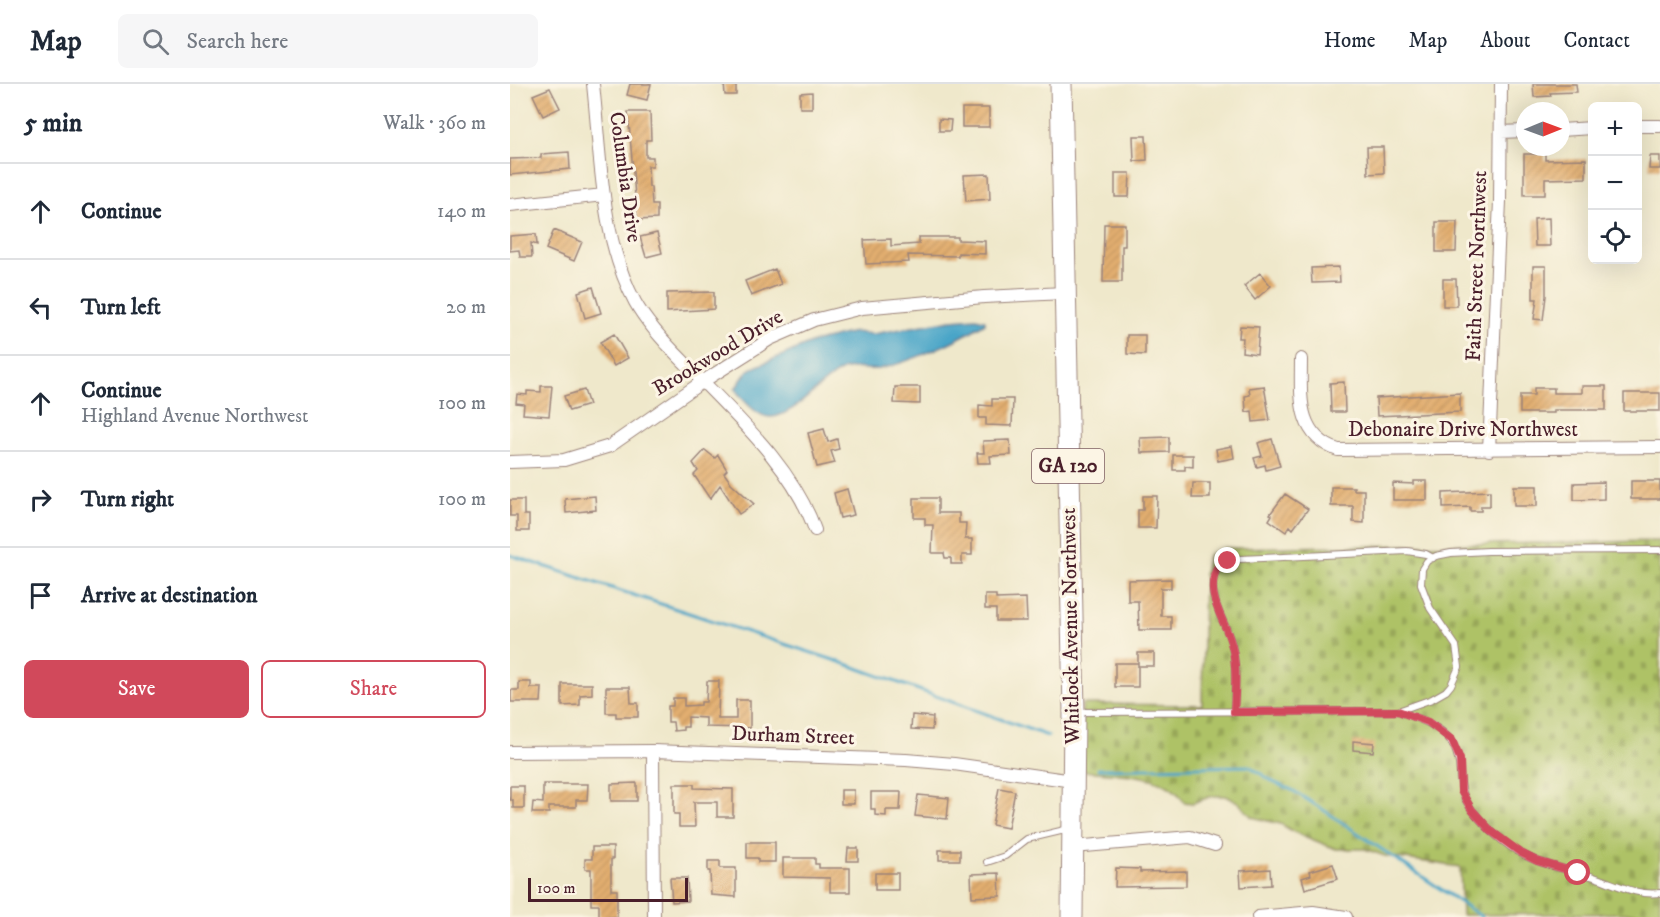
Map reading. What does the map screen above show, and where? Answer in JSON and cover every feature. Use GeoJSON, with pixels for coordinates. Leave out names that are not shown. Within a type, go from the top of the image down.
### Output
{"type":"FeatureCollection","features":[{"type":"Feature","properties":{"kind":"highway","name":"Whitlock Avenue Northwest"},"geometry":{"type":"LineString","coordinates":[[1061,84],[1074,712],[1073,838],[1077,914]]}},
{"type":"Feature","properties":{"kind":"street","name":"Columbia Drive"},"geometry":{"type":"LineString","coordinates":[[593,84],[609,232],[618,265],[636,304],[663,340],[784,471],[810,515],[815,530]]}},
{"type":"Feature","properties":{"kind":"street","name":"Faith Street Northwest"},"geometry":{"type":"LineString","coordinates":[[1490,450],[1500,201],[1501,84]]}},
{"type":"Feature","properties":{"kind":"street"},"geometry":{"type":"LineString","coordinates":[[1642,126],[1660,126]]}},
{"type":"Feature","properties":{"kind":"street"},"geometry":{"type":"LineString","coordinates":[[1570,129],[1588,128]]}},
{"type":"Feature","properties":{"kind":"street"},"geometry":{"type":"LineString","coordinates":[[1501,132],[1516,131]]}},
{"type":"Feature","properties":{"kind":"street"},"geometry":{"type":"LineString","coordinates":[[510,205],[604,195]]}},
{"type":"Feature","properties":{"kind":"street","name":"Brookwood Drive"},"geometry":{"type":"LineString","coordinates":[[510,462],[564,460],[610,446],[702,382],[770,339],[823,317],[862,308],[984,297],[1064,293]]}},
{"type":"Feature","properties":{"kind":"street","name":"Debonaire Drive Northwest"},"geometry":{"type":"LineString","coordinates":[[1301,359],[1301,399],[1304,414],[1312,432],[1326,446],[1338,450],[1660,447]]}},
{"type":"Feature","properties":{"kind":"street"},"geometry":{"type":"LineString","coordinates":[[653,751],[654,917]]}},
{"type":"Feature","properties":{"kind":"street","name":"Durham Street"},"geometry":{"type":"LineString","coordinates":[[510,752],[653,751],[906,760],[954,764],[1073,781]]}},
{"type":"Feature","properties":{"kind":"street"},"geometry":{"type":"LineString","coordinates":[[1073,838],[1190,837],[1215,844]]}},
{"type":"Feature","properties":{"kind":"street"},"geometry":{"type":"LineString","coordinates":[[1258,917],[1313,912],[1346,917]]}},
{"type":"Feature","properties":{"kind":"lane"},"geometry":{"type":"LineString","coordinates":[[1074,712],[1398,711],[1432,699],[1446,690],[1451,685],[1459,667],[1456,646],[1430,608],[1421,584],[1422,569],[1427,561],[1450,553],[1488,551],[1660,550]]}},
{"type":"Feature","properties":{"kind":"lane"},"geometry":{"type":"LineString","coordinates":[[1234,712],[1233,651],[1212,589],[1218,566],[1240,559],[1407,551],[1426,554],[1433,558]]}},
{"type":"Feature","properties":{"kind":"lane"},"geometry":{"type":"LineString","coordinates":[[1398,711],[1428,722],[1452,740],[1460,759],[1461,791],[1472,810],[1491,831],[1521,853],[1537,861],[1594,877],[1633,892],[1660,893]]}},
{"type":"Feature","properties":{"kind":"lane"},"geometry":{"type":"LineString","coordinates":[[987,862],[1005,856],[1027,839],[1073,838]]}},
{"type":"Feature","properties":{"kind":"green space"},"geometry":{"type":"Polygon","coordinates":[[[1660,541],[1660,913],[1462,915],[1460,867],[1385,856],[1365,849],[1336,849],[1294,832],[1281,824],[1252,817],[1238,802],[1226,796],[1212,796],[1193,803],[1184,802],[1165,784],[1152,779],[1082,771],[1082,704],[1202,705],[1204,572],[1209,555],[1225,548],[1660,541]]]}},
{"type":"Feature","properties":{"kind":"water"},"geometry":{"type":"Polygon","coordinates":[[[976,318],[985,320],[985,323],[948,344],[919,356],[879,369],[843,370],[798,405],[779,415],[770,417],[760,414],[735,389],[748,370],[813,342],[854,332],[873,334],[951,320],[976,318]]]}},
{"type":"Feature","properties":{"kind":"building"},"geometry":{"type":"Polygon","coordinates":[[[630,84],[651,84],[647,100],[627,95],[630,84]]]}},
{"type":"Feature","properties":{"kind":"building"},"geometry":{"type":"Polygon","coordinates":[[[724,84],[736,84],[736,95],[725,95],[724,84]]]}},
{"type":"Feature","properties":{"kind":"building"},"geometry":{"type":"Polygon","coordinates":[[[1533,84],[1576,84],[1577,92],[1550,93],[1551,96],[1534,97],[1533,84]]]}},
{"type":"Feature","properties":{"kind":"building"},"geometry":{"type":"Polygon","coordinates":[[[550,88],[560,108],[543,116],[533,95],[550,88]]]}},
{"type":"Feature","properties":{"kind":"building"},"geometry":{"type":"Polygon","coordinates":[[[812,92],[812,108],[800,108],[800,93],[812,92]]]}},
{"type":"Feature","properties":{"kind":"building"},"geometry":{"type":"Polygon","coordinates":[[[962,108],[989,108],[989,127],[962,127],[962,108]]]}},
{"type":"Feature","properties":{"kind":"building"},"geometry":{"type":"Polygon","coordinates":[[[628,112],[650,112],[651,140],[646,140],[646,157],[653,157],[653,166],[648,166],[649,187],[651,187],[652,205],[657,205],[657,219],[637,220],[628,112]]]}},
{"type":"Feature","properties":{"kind":"building"},"geometry":{"type":"Polygon","coordinates":[[[939,119],[951,120],[950,131],[939,131],[939,119]]]}},
{"type":"Feature","properties":{"kind":"building"},"geometry":{"type":"Polygon","coordinates":[[[1133,136],[1146,136],[1147,160],[1134,161],[1133,136]]]}},
{"type":"Feature","properties":{"kind":"building"},"geometry":{"type":"Polygon","coordinates":[[[1367,147],[1383,147],[1384,173],[1368,174],[1367,147]]]}},
{"type":"Feature","properties":{"kind":"building"},"geometry":{"type":"Polygon","coordinates":[[[569,152],[570,169],[510,175],[510,159],[541,158],[541,154],[569,152]]]}},
{"type":"Feature","properties":{"kind":"building"},"geometry":{"type":"Polygon","coordinates":[[[1524,156],[1545,156],[1545,160],[1586,159],[1586,178],[1545,179],[1545,195],[1524,195],[1524,156]]]}},
{"type":"Feature","properties":{"kind":"building"},"geometry":{"type":"Polygon","coordinates":[[[1650,156],[1660,156],[1660,169],[1649,169],[1650,156]]]}},
{"type":"Feature","properties":{"kind":"building"},"geometry":{"type":"Polygon","coordinates":[[[1115,173],[1130,173],[1129,197],[1115,197],[1115,173]]]}},
{"type":"Feature","properties":{"kind":"building"},"geometry":{"type":"Polygon","coordinates":[[[989,174],[990,199],[966,201],[964,175],[989,174]]]}},
{"type":"Feature","properties":{"kind":"building"},"geometry":{"type":"Polygon","coordinates":[[[1549,218],[1550,246],[1535,246],[1534,219],[1549,218]]]}},
{"type":"Feature","properties":{"kind":"building"},"geometry":{"type":"Polygon","coordinates":[[[1436,222],[1457,222],[1456,252],[1436,252],[1436,222]]]}},
{"type":"Feature","properties":{"kind":"building"},"geometry":{"type":"Polygon","coordinates":[[[1104,224],[1125,224],[1125,246],[1122,246],[1122,282],[1103,282],[1104,224]]]}},
{"type":"Feature","properties":{"kind":"building"},"geometry":{"type":"Polygon","coordinates":[[[554,230],[582,242],[574,261],[546,249],[554,230]]]}},
{"type":"Feature","properties":{"kind":"building"},"geometry":{"type":"Polygon","coordinates":[[[657,233],[662,253],[646,257],[640,237],[657,233]]]}},
{"type":"Feature","properties":{"kind":"building"},"geometry":{"type":"Polygon","coordinates":[[[536,234],[537,245],[531,243],[532,257],[520,257],[519,250],[510,251],[510,236],[536,234]]]}},
{"type":"Feature","properties":{"kind":"building"},"geometry":{"type":"Polygon","coordinates":[[[919,237],[958,237],[958,240],[985,241],[985,254],[908,255],[909,262],[866,264],[864,240],[891,239],[891,246],[919,244],[919,237]]]}},
{"type":"Feature","properties":{"kind":"building"},"geometry":{"type":"Polygon","coordinates":[[[1533,266],[1546,266],[1543,320],[1534,319],[1537,299],[1533,299],[1533,266]]]}},
{"type":"Feature","properties":{"kind":"building"},"geometry":{"type":"Polygon","coordinates":[[[1339,267],[1340,282],[1312,283],[1311,268],[1339,267]]]}},
{"type":"Feature","properties":{"kind":"building"},"geometry":{"type":"Polygon","coordinates":[[[775,269],[781,284],[751,296],[745,281],[775,269]]]}},
{"type":"Feature","properties":{"kind":"building"},"geometry":{"type":"Polygon","coordinates":[[[1260,273],[1271,286],[1255,300],[1244,286],[1260,273]]]}},
{"type":"Feature","properties":{"kind":"building"},"geometry":{"type":"Polygon","coordinates":[[[1443,279],[1456,279],[1457,306],[1443,306],[1443,279]]]}},
{"type":"Feature","properties":{"kind":"building"},"geometry":{"type":"Polygon","coordinates":[[[593,287],[601,313],[585,318],[578,292],[593,287]]]}},
{"type":"Feature","properties":{"kind":"building"},"geometry":{"type":"Polygon","coordinates":[[[714,292],[714,309],[667,312],[667,293],[714,292]]]}},
{"type":"Feature","properties":{"kind":"building"},"geometry":{"type":"Polygon","coordinates":[[[1240,326],[1259,327],[1257,354],[1242,352],[1243,338],[1239,338],[1240,326]]]}},
{"type":"Feature","properties":{"kind":"building"},"geometry":{"type":"Polygon","coordinates":[[[614,334],[628,358],[614,366],[600,342],[614,334]]]}},
{"type":"Feature","properties":{"kind":"building"},"geometry":{"type":"Polygon","coordinates":[[[1127,335],[1145,335],[1145,355],[1127,354],[1127,335]]]}},
{"type":"Feature","properties":{"kind":"building"},"geometry":{"type":"Polygon","coordinates":[[[1344,382],[1345,412],[1331,412],[1330,383],[1344,382]]]}},
{"type":"Feature","properties":{"kind":"building"},"geometry":{"type":"Polygon","coordinates":[[[541,386],[552,386],[549,416],[523,414],[524,404],[516,403],[517,394],[527,395],[527,391],[541,392],[541,386]]]}},
{"type":"Feature","properties":{"kind":"building"},"geometry":{"type":"Polygon","coordinates":[[[1264,386],[1270,420],[1253,422],[1252,411],[1246,412],[1245,396],[1250,395],[1249,388],[1264,386]]]}},
{"type":"Feature","properties":{"kind":"building"},"geometry":{"type":"Polygon","coordinates":[[[1582,386],[1606,386],[1606,410],[1554,410],[1554,413],[1520,413],[1520,395],[1534,395],[1534,388],[1554,388],[1554,393],[1582,393],[1582,386]]]}},
{"type":"Feature","properties":{"kind":"building"},"geometry":{"type":"Polygon","coordinates":[[[895,387],[920,387],[920,404],[894,403],[895,387]]]}},
{"type":"Feature","properties":{"kind":"building"},"geometry":{"type":"Polygon","coordinates":[[[584,390],[589,405],[569,411],[564,396],[584,390]]]}},
{"type":"Feature","properties":{"kind":"building"},"geometry":{"type":"Polygon","coordinates":[[[1460,393],[1460,412],[1377,416],[1376,398],[1460,393]]]}},
{"type":"Feature","properties":{"kind":"building"},"geometry":{"type":"Polygon","coordinates":[[[1624,393],[1660,393],[1660,411],[1624,411],[1624,393]]]}},
{"type":"Feature","properties":{"kind":"building"},"geometry":{"type":"Polygon","coordinates":[[[992,399],[1013,399],[1012,426],[986,425],[986,418],[979,418],[979,405],[992,406],[992,399]]]}},
{"type":"Feature","properties":{"kind":"building"},"geometry":{"type":"Polygon","coordinates":[[[824,429],[828,442],[837,439],[839,449],[831,451],[835,463],[817,467],[808,433],[824,429]]]}},
{"type":"Feature","properties":{"kind":"building"},"geometry":{"type":"Polygon","coordinates":[[[1169,437],[1169,452],[1141,453],[1140,438],[1169,437]]]}},
{"type":"Feature","properties":{"kind":"building"},"geometry":{"type":"Polygon","coordinates":[[[1272,439],[1280,466],[1266,470],[1265,465],[1257,467],[1254,458],[1262,456],[1258,443],[1272,439]]]}},
{"type":"Feature","properties":{"kind":"building"},"geometry":{"type":"Polygon","coordinates":[[[1010,440],[1011,455],[990,456],[991,463],[978,463],[977,453],[984,453],[983,441],[1010,440]]]}},
{"type":"Feature","properties":{"kind":"building"},"geometry":{"type":"Polygon","coordinates":[[[1232,446],[1234,458],[1218,461],[1216,449],[1232,446]]]}},
{"type":"Feature","properties":{"kind":"building"},"geometry":{"type":"Polygon","coordinates":[[[705,450],[715,458],[718,455],[727,470],[724,473],[731,483],[754,504],[739,514],[720,485],[710,499],[694,475],[698,471],[693,463],[705,450]]]}},
{"type":"Feature","properties":{"kind":"building"},"geometry":{"type":"Polygon","coordinates":[[[1173,455],[1193,455],[1193,467],[1185,466],[1185,470],[1173,470],[1173,455]]]}},
{"type":"Feature","properties":{"kind":"building"},"geometry":{"type":"Polygon","coordinates":[[[1414,481],[1427,481],[1427,500],[1393,500],[1393,483],[1414,484],[1414,481]]]}},
{"type":"Feature","properties":{"kind":"building"},"geometry":{"type":"Polygon","coordinates":[[[1631,481],[1660,481],[1660,499],[1631,499],[1631,481]]]}},
{"type":"Feature","properties":{"kind":"building"},"geometry":{"type":"Polygon","coordinates":[[[1604,482],[1604,499],[1574,500],[1574,483],[1604,482]]]}},
{"type":"Feature","properties":{"kind":"building"},"geometry":{"type":"Polygon","coordinates":[[[1193,483],[1210,483],[1210,498],[1192,498],[1193,483]]]}},
{"type":"Feature","properties":{"kind":"building"},"geometry":{"type":"Polygon","coordinates":[[[1514,486],[1537,486],[1537,506],[1514,506],[1514,486]]]}},
{"type":"Feature","properties":{"kind":"building"},"geometry":{"type":"Polygon","coordinates":[[[1331,487],[1354,487],[1354,490],[1364,490],[1364,523],[1353,522],[1353,506],[1331,506],[1331,487]]]}},
{"type":"Feature","properties":{"kind":"building"},"geometry":{"type":"Polygon","coordinates":[[[847,489],[854,515],[840,518],[834,493],[847,489]]]}},
{"type":"Feature","properties":{"kind":"building"},"geometry":{"type":"Polygon","coordinates":[[[1490,491],[1490,506],[1481,506],[1481,511],[1470,511],[1470,507],[1443,508],[1443,493],[1490,491]]]}},
{"type":"Feature","properties":{"kind":"building"},"geometry":{"type":"Polygon","coordinates":[[[1285,494],[1308,509],[1293,529],[1290,526],[1286,532],[1269,520],[1272,515],[1270,514],[1285,494]]]}},
{"type":"Feature","properties":{"kind":"building"},"geometry":{"type":"Polygon","coordinates":[[[595,496],[596,510],[566,513],[565,499],[595,496]]]}},
{"type":"Feature","properties":{"kind":"building"},"geometry":{"type":"Polygon","coordinates":[[[1143,496],[1157,496],[1156,528],[1138,528],[1138,510],[1143,510],[1143,496]]]}},
{"type":"Feature","properties":{"kind":"building"},"geometry":{"type":"Polygon","coordinates":[[[914,498],[938,498],[938,513],[959,513],[959,523],[966,523],[965,539],[972,539],[972,555],[962,555],[962,564],[951,564],[951,558],[945,558],[944,553],[932,553],[933,525],[925,525],[925,518],[914,518],[914,498]]]}},
{"type":"Feature","properties":{"kind":"building"},"geometry":{"type":"Polygon","coordinates":[[[510,500],[524,500],[524,515],[529,515],[529,531],[517,531],[517,516],[510,516],[510,500]]]}},
{"type":"Feature","properties":{"kind":"building"},"geometry":{"type":"Polygon","coordinates":[[[1171,579],[1171,588],[1161,588],[1161,616],[1171,616],[1171,630],[1139,630],[1138,601],[1128,601],[1128,580],[1171,579]]]}},
{"type":"Feature","properties":{"kind":"building"},"geometry":{"type":"Polygon","coordinates":[[[985,595],[996,595],[996,599],[1026,598],[1027,621],[996,621],[996,609],[985,609],[985,595]]]}},
{"type":"Feature","properties":{"kind":"building"},"geometry":{"type":"Polygon","coordinates":[[[1138,653],[1154,653],[1154,666],[1138,666],[1138,653]]]}},
{"type":"Feature","properties":{"kind":"building"},"geometry":{"type":"Polygon","coordinates":[[[1115,663],[1138,663],[1138,687],[1115,687],[1115,663]]]}},
{"type":"Feature","properties":{"kind":"building"},"geometry":{"type":"Polygon","coordinates":[[[707,681],[719,681],[718,719],[736,719],[736,700],[750,700],[750,728],[706,727],[706,718],[688,717],[688,727],[674,731],[673,722],[668,722],[668,706],[673,706],[673,698],[684,698],[684,706],[701,705],[701,702],[706,702],[707,681]]]}},
{"type":"Feature","properties":{"kind":"building"},"geometry":{"type":"Polygon","coordinates":[[[519,682],[531,682],[531,688],[542,688],[541,702],[511,702],[511,690],[519,690],[519,682]]]}},
{"type":"Feature","properties":{"kind":"building"},"geometry":{"type":"Polygon","coordinates":[[[562,684],[592,684],[592,694],[580,695],[580,705],[562,706],[562,684]]]}},
{"type":"Feature","properties":{"kind":"building"},"geometry":{"type":"Polygon","coordinates":[[[606,687],[630,687],[631,703],[638,703],[638,717],[616,717],[616,713],[606,713],[606,687]]]}},
{"type":"Feature","properties":{"kind":"building"},"geometry":{"type":"Polygon","coordinates":[[[912,715],[933,717],[932,730],[911,729],[912,715]]]}},
{"type":"Feature","properties":{"kind":"building"},"geometry":{"type":"Polygon","coordinates":[[[1353,741],[1374,743],[1373,752],[1353,750],[1353,741]]]}},
{"type":"Feature","properties":{"kind":"building"},"geometry":{"type":"Polygon","coordinates":[[[637,783],[637,801],[611,801],[611,784],[637,783]]]}},
{"type":"Feature","properties":{"kind":"building"},"geometry":{"type":"Polygon","coordinates":[[[543,784],[588,784],[587,800],[576,800],[576,807],[549,807],[549,813],[532,813],[533,802],[543,803],[543,784]]]}},
{"type":"Feature","properties":{"kind":"building"},"geometry":{"type":"Polygon","coordinates":[[[674,784],[694,784],[694,788],[733,789],[733,817],[717,817],[717,802],[694,802],[695,827],[679,827],[679,814],[674,814],[674,784]]]}},
{"type":"Feature","properties":{"kind":"building"},"geometry":{"type":"Polygon","coordinates":[[[510,786],[524,786],[524,808],[513,808],[513,800],[510,800],[510,786]]]}},
{"type":"Feature","properties":{"kind":"building"},"geometry":{"type":"Polygon","coordinates":[[[999,788],[1015,791],[1008,828],[992,825],[999,788]]]}},
{"type":"Feature","properties":{"kind":"building"},"geometry":{"type":"Polygon","coordinates":[[[841,790],[854,790],[854,804],[841,804],[841,790]]]}},
{"type":"Feature","properties":{"kind":"building"},"geometry":{"type":"Polygon","coordinates":[[[871,792],[901,792],[900,810],[886,810],[886,816],[875,815],[875,809],[871,809],[871,792]]]}},
{"type":"Feature","properties":{"kind":"building"},"geometry":{"type":"Polygon","coordinates":[[[918,795],[949,798],[947,819],[915,816],[918,795]]]}},
{"type":"Feature","properties":{"kind":"building"},"geometry":{"type":"Polygon","coordinates":[[[747,842],[775,842],[775,862],[758,862],[758,858],[747,858],[747,842]]]}},
{"type":"Feature","properties":{"kind":"building"},"geometry":{"type":"Polygon","coordinates":[[[592,847],[613,847],[611,890],[617,890],[617,917],[599,917],[599,905],[591,905],[591,869],[585,869],[585,859],[592,859],[592,847]]]}},
{"type":"Feature","properties":{"kind":"building"},"geometry":{"type":"Polygon","coordinates":[[[848,848],[858,848],[858,861],[847,861],[848,848]]]}},
{"type":"Feature","properties":{"kind":"building"},"geometry":{"type":"Polygon","coordinates":[[[939,850],[960,850],[960,860],[939,860],[939,850]]]}},
{"type":"Feature","properties":{"kind":"building"},"geometry":{"type":"Polygon","coordinates":[[[783,858],[815,858],[815,864],[819,864],[819,868],[850,868],[850,892],[830,892],[830,878],[783,877],[783,858]]]}},
{"type":"Feature","properties":{"kind":"building"},"geometry":{"type":"Polygon","coordinates":[[[708,861],[720,861],[720,868],[736,868],[736,897],[711,895],[708,861]]]}},
{"type":"Feature","properties":{"kind":"building"},"geometry":{"type":"Polygon","coordinates":[[[1333,864],[1338,879],[1305,889],[1302,878],[1311,875],[1310,871],[1333,864]]]}},
{"type":"Feature","properties":{"kind":"building"},"geometry":{"type":"Polygon","coordinates":[[[1116,868],[1140,869],[1140,872],[1186,871],[1186,886],[1115,887],[1116,868]]]}},
{"type":"Feature","properties":{"kind":"building"},"geometry":{"type":"Polygon","coordinates":[[[1270,869],[1271,885],[1241,887],[1240,871],[1270,869]]]}},
{"type":"Feature","properties":{"kind":"building"},"geometry":{"type":"Polygon","coordinates":[[[875,873],[898,873],[898,890],[875,890],[875,873]]]}},
{"type":"Feature","properties":{"kind":"building"},"geometry":{"type":"Polygon","coordinates":[[[999,873],[1000,896],[972,897],[971,874],[999,873]]]}},
{"type":"Feature","properties":{"kind":"building"},"geometry":{"type":"Polygon","coordinates":[[[670,878],[687,878],[688,901],[672,902],[670,878]]]}},
{"type":"Feature","properties":{"kind":"waterway"},"geometry":{"type":"LineString","coordinates":[[510,555],[843,663],[1048,736]]}},
{"type":"Feature","properties":{"kind":"waterway"},"geometry":{"type":"LineString","coordinates":[[1098,769],[1249,766],[1325,811],[1482,917]]}},
{"type":"Feature","properties":{"kind":"route"},"geometry":{"type":"LineString","coordinates":[[1228,561],[1218,566],[1212,589],[1220,618],[1231,641],[1235,659],[1234,712],[1398,711],[1428,722],[1452,740],[1460,759],[1461,791],[1472,810],[1491,831],[1521,853],[1537,861],[1578,873]]}}]}
